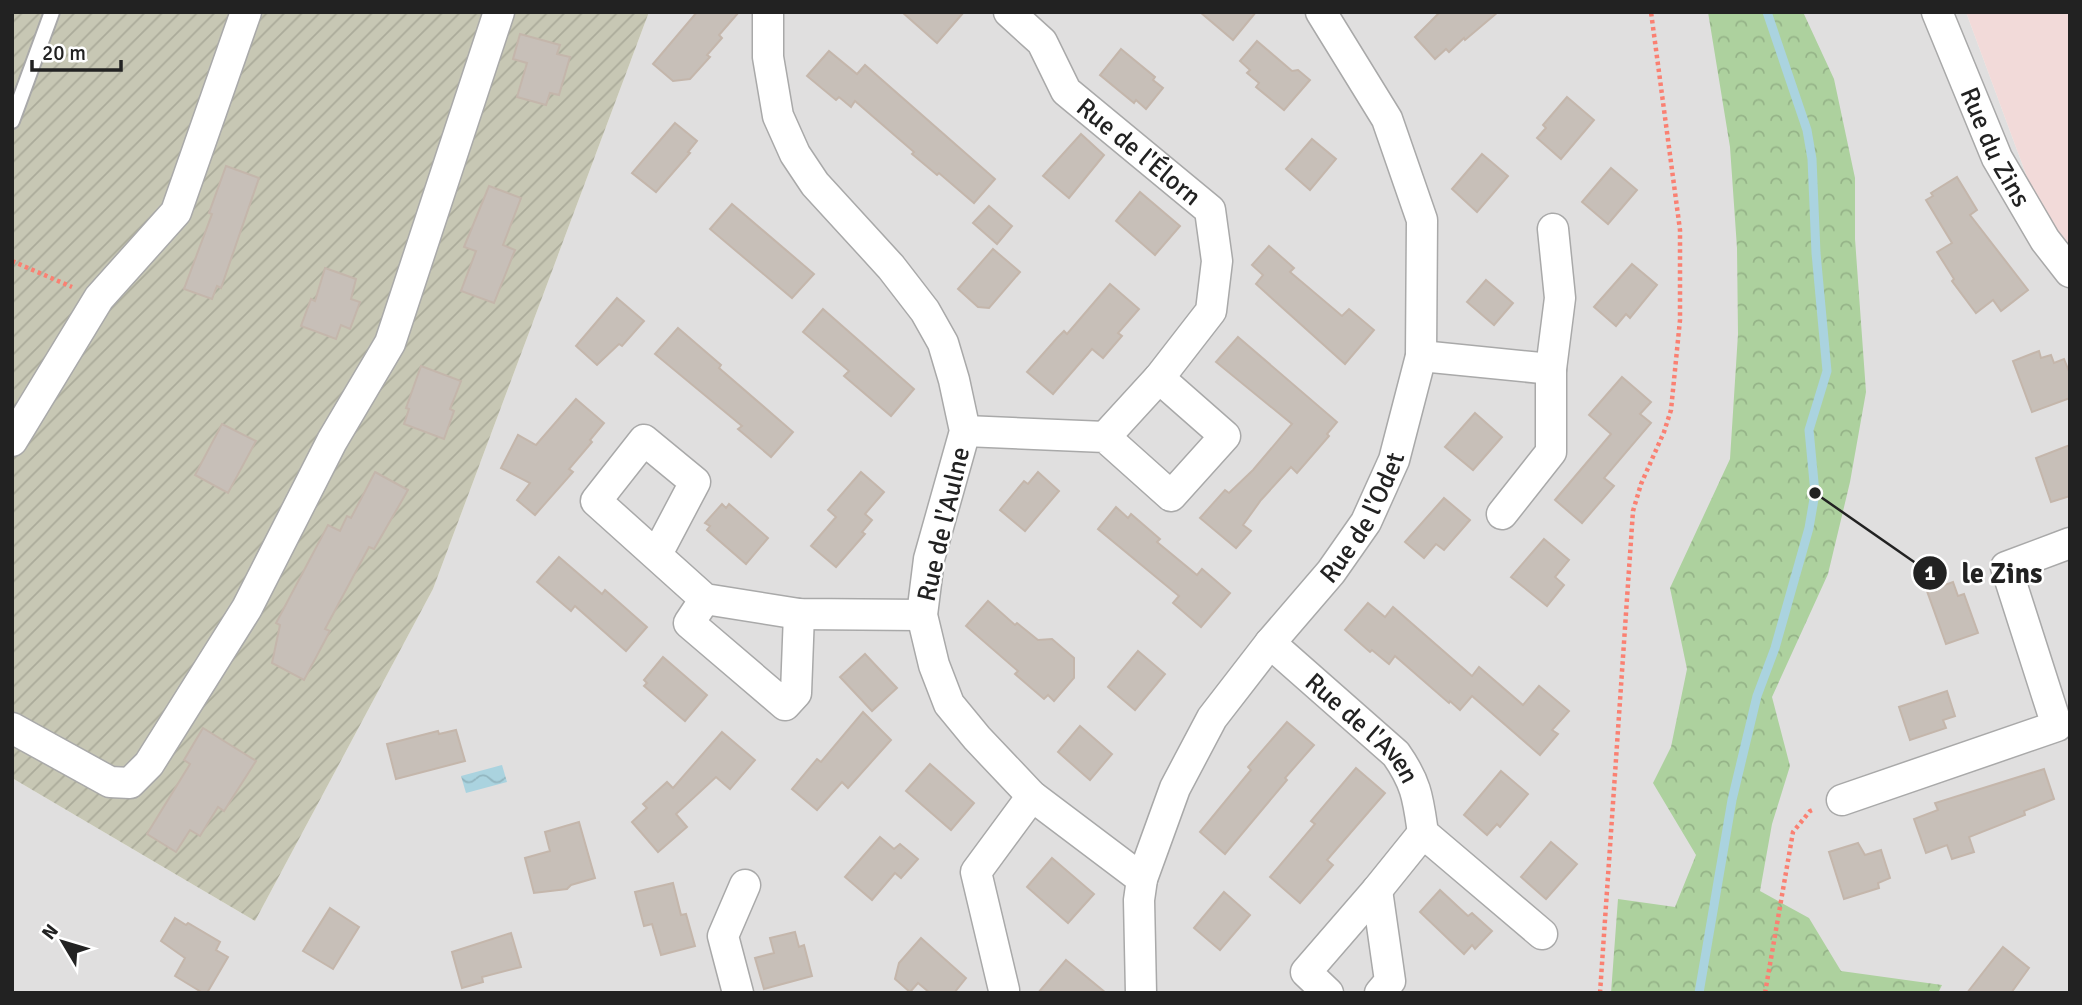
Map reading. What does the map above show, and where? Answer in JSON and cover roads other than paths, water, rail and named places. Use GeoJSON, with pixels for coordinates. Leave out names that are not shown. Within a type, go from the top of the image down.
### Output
{"type":"FeatureCollection","features":[{"type":"Feature","properties":{"kind":"street"},"geometry":{"type":"LineString","coordinates":[[12,441],[99,298],[176,212],[246,12]]}},
{"type":"Feature","properties":{"kind":"street"},"geometry":{"type":"LineString","coordinates":[[12,728],[110,782],[130,783],[149,764],[247,608],[332,441],[390,343],[499,12]]}},
{"type":"Feature","properties":{"kind":"street","name":"Rue de l'Aulne"},"geometry":{"type":"LineString","coordinates":[[768,12],[768,57],[778,116],[796,154],[815,184],[891,267],[925,311],[943,344],[954,380],[965,431],[929,559],[922,615],[934,665],[949,704],[1032,796],[1142,878]]}},
{"type":"Feature","properties":{"kind":"street","name":"Rue de l'Élorn"},"geometry":{"type":"LineString","coordinates":[[1009,12],[1042,42],[1066,91],[1210,210],[1217,261],[1210,311],[1159,378],[1105,437]]}},
{"type":"Feature","properties":{"kind":"street","name":"Rue de l'Odet"},"geometry":{"type":"LineString","coordinates":[[1141,993],[1139,901],[1142,878],[1175,788],[1212,718],[1270,643],[1331,572],[1366,522],[1394,460],[1421,355],[1422,220],[1387,119],[1321,12]]}},
{"type":"Feature","properties":{"kind":"street","name":"Rue du Zins"},"geometry":{"type":"LineString","coordinates":[[1937,12],[1997,158],[2045,240],[2070,272]]}},
{"type":"Feature","properties":{"kind":"street"},"geometry":{"type":"LineString","coordinates":[[1502,514],[1551,452],[1551,369],[1560,298],[1553,229]]}},
{"type":"Feature","properties":{"kind":"street"},"geometry":{"type":"LineString","coordinates":[[1421,355],[1551,369]]}},
{"type":"Feature","properties":{"kind":"street"},"geometry":{"type":"LineString","coordinates":[[965,431],[1105,437],[1171,496],[1224,436],[1159,378]]}},
{"type":"Feature","properties":{"kind":"street"},"geometry":{"type":"LineString","coordinates":[[1842,800],[2057,726],[2006,567],[2070,543]]}},
{"type":"Feature","properties":{"kind":"street"},"geometry":{"type":"LineString","coordinates":[[657,554],[705,599],[799,614],[922,615]]}},
{"type":"Feature","properties":{"kind":"street"},"geometry":{"type":"LineString","coordinates":[[705,599],[689,623],[785,705],[796,693],[799,614]]}},
{"type":"Feature","properties":{"kind":"street","name":"Rue de l'Aven"},"geometry":{"type":"LineString","coordinates":[[1270,643],[1396,754],[1411,775],[1418,797],[1423,834]]}},
{"type":"Feature","properties":{"kind":"street"},"geometry":{"type":"LineString","coordinates":[[1004,990],[976,872],[1032,796]]}},
{"type":"Feature","properties":{"kind":"street"},"geometry":{"type":"LineString","coordinates":[[1328,993],[1306,972],[1423,834],[1542,934]]}},
{"type":"Feature","properties":{"kind":"street"},"geometry":{"type":"LineString","coordinates":[[738,993],[723,936],[745,884]]}},
{"type":"Feature","properties":{"kind":"street"},"geometry":{"type":"LineString","coordinates":[[1377,890],[1390,981],[1380,993]]}},
{"type":"Feature","properties":{"kind":"lane"},"geometry":{"type":"LineString","coordinates":[[12,121],[52,12]]}},
{"type":"Feature","properties":{"kind":"water"},"geometry":{"type":"Polygon","coordinates":[[[502,765],[507,782],[466,793],[461,776],[502,765]]]}},
{"type":"Feature","properties":{"kind":"waterway"},"geometry":{"type":"LineString","coordinates":[[1699,993],[1732,800],[1757,696],[1775,648],[1809,528],[1815,493],[1809,430],[1827,371],[1816,253],[1812,159],[1807,130],[1767,12]]}},
{"type":"Feature","properties":{"kind":"place","name":"le Zins"},"geometry":{"type":"Point","coordinates":[1815,493]}}]}
